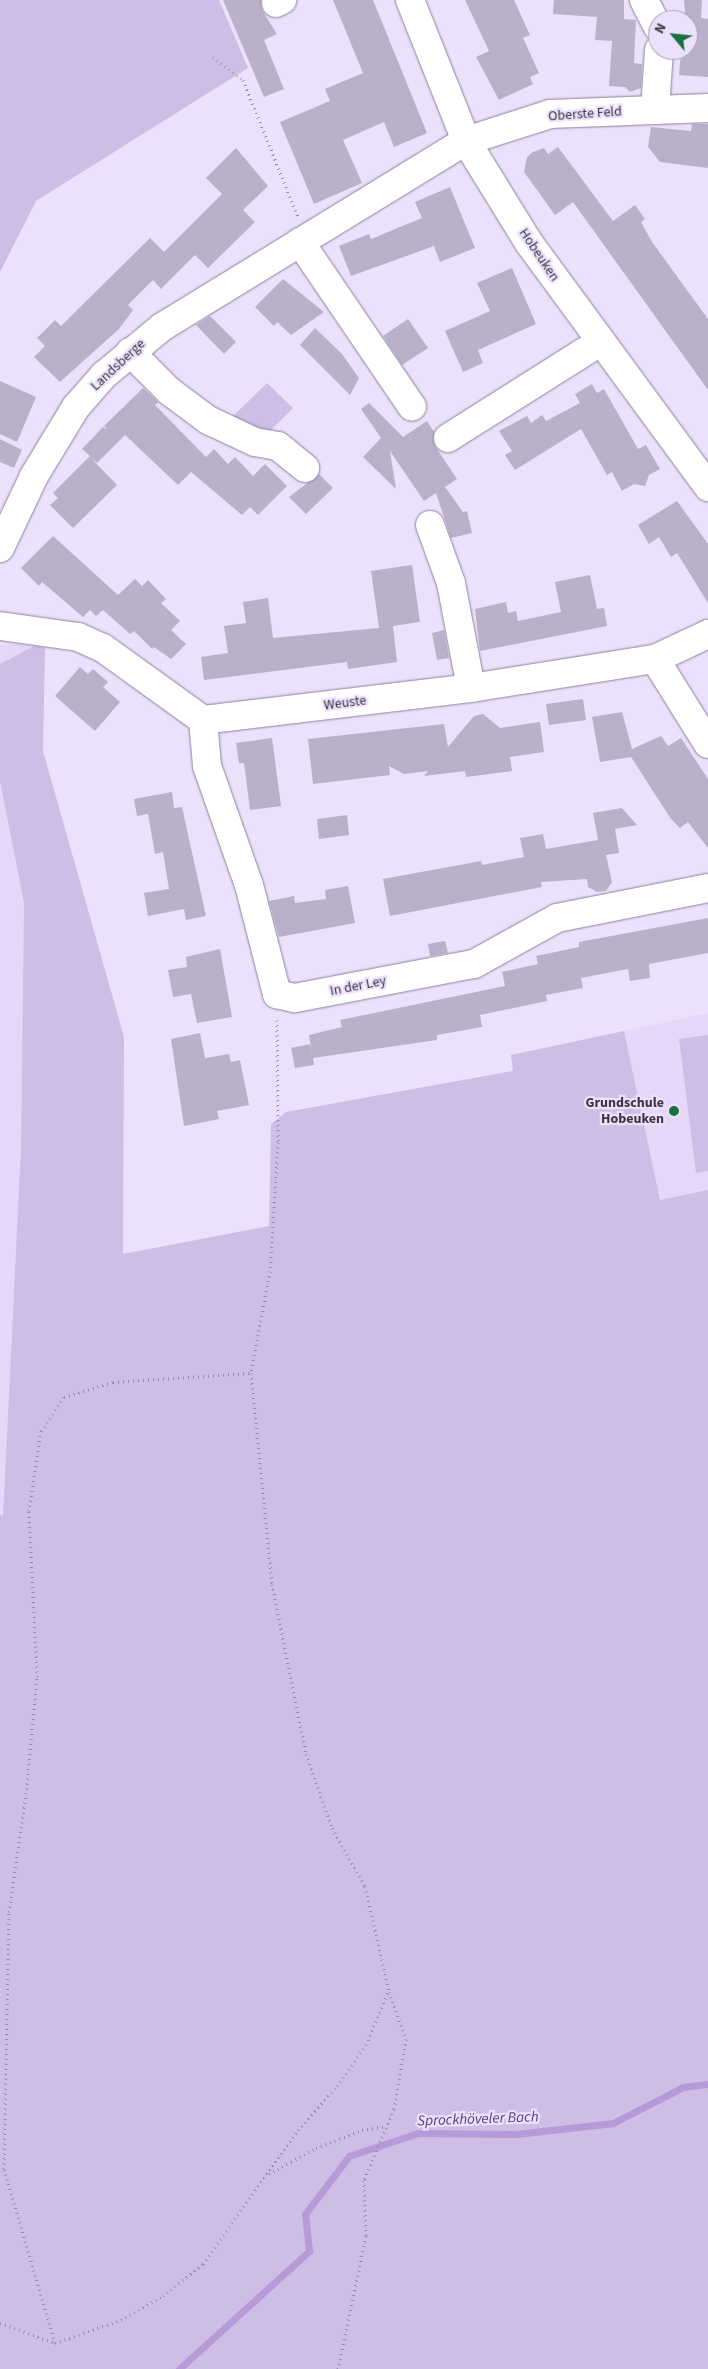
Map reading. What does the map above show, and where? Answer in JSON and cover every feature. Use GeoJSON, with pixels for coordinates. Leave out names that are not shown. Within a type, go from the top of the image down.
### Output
{"type":"FeatureCollection","features":[{"type":"Feature","properties":{"kind":"street","name":"Hobeuken"},"geometry":{"type":"LineString","coordinates":[[410,0],[466,141],[529,243],[708,487]]}},
{"type":"Feature","properties":{"kind":"street"},"geometry":{"type":"LineString","coordinates":[[656,110],[658,60]]}},
{"type":"Feature","properties":{"kind":"street","name":"Oberste Feld"},"geometry":{"type":"LineString","coordinates":[[466,141],[550,114],[708,108]]}},
{"type":"Feature","properties":{"kind":"street","name":"Landsberge"},"geometry":{"type":"LineString","coordinates":[[0,548],[55,438],[98,382],[130,352],[162,327],[466,141]]}},
{"type":"Feature","properties":{"kind":"street"},"geometry":{"type":"LineString","coordinates":[[303,240],[412,407]]}},
{"type":"Feature","properties":{"kind":"street"},"geometry":{"type":"LineString","coordinates":[[448,438],[600,342]]}},
{"type":"Feature","properties":{"kind":"street"},"geometry":{"type":"LineString","coordinates":[[130,352],[169,391],[208,420],[255,442],[278,446],[305,468]]}},
{"type":"Feature","properties":{"kind":"street"},"geometry":{"type":"LineString","coordinates":[[430,525],[451,583],[471,688]]}},
{"type":"Feature","properties":{"kind":"street"},"geometry":{"type":"LineString","coordinates":[[0,626],[78,637],[103,648],[203,720],[207,766],[249,885],[277,994]]}},
{"type":"Feature","properties":{"kind":"street","name":"Weuste"},"geometry":{"type":"LineString","coordinates":[[203,720],[471,688],[655,659],[708,634]]}},
{"type":"Feature","properties":{"kind":"street"},"geometry":{"type":"LineString","coordinates":[[655,659],[708,744]]}},
{"type":"Feature","properties":{"kind":"street","name":"In der Ley"},"geometry":{"type":"LineString","coordinates":[[277,994],[295,998],[474,964],[557,918],[708,888]]}},
{"type":"Feature","properties":{"kind":"path"},"geometry":{"type":"LineString","coordinates":[[213,57],[243,80],[303,240]]}},
{"type":"Feature","properties":{"kind":"path"},"geometry":{"type":"LineString","coordinates":[[277,994],[278,1142],[270,1271],[251,1373],[272,1584],[306,1754],[332,1828],[365,1886],[388,1992],[406,2039],[394,2109],[364,2180],[366,2236],[338,2369]]}},
{"type":"Feature","properties":{"kind":"path"},"geometry":{"type":"LineString","coordinates":[[55,2343],[4,2169],[9,1912],[26,1794],[37,1678],[29,1511],[41,1431],[64,1397],[113,1382],[251,1373]]}},
{"type":"Feature","properties":{"kind":"path"},"geometry":{"type":"LineString","coordinates":[[0,2323],[55,2343],[121,2320],[170,2291],[203,2264],[267,2175],[366,2045],[388,1992]]}},
{"type":"Feature","properties":{"kind":"path"},"geometry":{"type":"LineString","coordinates":[[267,2175],[316,2148],[362,2130],[386,2126]]}},
{"type":"Feature","properties":{"kind":"shaded area"},"geometry":{"type":"Polygon","coordinates":[[[0,0],[219,0],[248,68],[36,201],[0,272],[0,0]]]}},
{"type":"Feature","properties":{"kind":"shaded area"},"geometry":{"type":"Polygon","coordinates":[[[267,383],[293,408],[263,438],[226,423],[267,383]]]}},
{"type":"Feature","properties":{"kind":"shaded area"},"geometry":{"type":"Polygon","coordinates":[[[26,641],[34,646],[0,664],[0,646],[26,641]]]}},
{"type":"Feature","properties":{"kind":"shaded area"},"geometry":{"type":"Polygon","coordinates":[[[34,646],[45,648],[43,751],[124,1037],[123,1254],[269,1226],[271,1124],[286,1112],[513,1071],[511,1055],[624,1031],[660,1200],[708,1190],[708,2369],[0,2369],[0,1514],[3,1516],[21,1148],[24,903],[0,781],[0,664],[34,646]]]}},
{"type":"Feature","properties":{"kind":"shaded area"},"geometry":{"type":"Polygon","coordinates":[[[0,780],[24,902],[21,1148],[3,1515],[0,1514],[0,780]]]}},
{"type":"Feature","properties":{"kind":"shaded area","name":"Grundschule Hobeuken"},"geometry":{"type":"Polygon","coordinates":[[[708,1013],[708,1190],[660,1201],[624,1031],[708,1013]]]}},
{"type":"Feature","properties":{"kind":"shaded area"},"geometry":{"type":"Polygon","coordinates":[[[708,1035],[708,1171],[696,1173],[679,1039],[708,1035]]]}},
{"type":"Feature","properties":{"kind":"building"},"geometry":{"type":"Polygon","coordinates":[[[223,0],[261,0],[262,10],[277,34],[264,40],[284,89],[264,97],[223,0]]]}},
{"type":"Feature","properties":{"kind":"building"},"geometry":{"type":"Polygon","coordinates":[[[333,0],[373,0],[427,133],[394,147],[384,122],[343,140],[362,183],[314,204],[280,122],[330,101],[325,89],[363,73],[333,0]]]}},
{"type":"Feature","properties":{"kind":"building"},"geometry":{"type":"Polygon","coordinates":[[[465,0],[514,0],[530,35],[523,38],[539,73],[530,77],[533,84],[499,100],[476,57],[489,51],[465,0]]]}},
{"type":"Feature","properties":{"kind":"building"},"geometry":{"type":"Polygon","coordinates":[[[554,0],[624,0],[624,19],[636,20],[634,63],[642,64],[641,88],[630,92],[625,87],[609,86],[612,41],[595,40],[597,17],[553,14],[554,0]]]}},
{"type":"Feature","properties":{"kind":"building"},"geometry":{"type":"Polygon","coordinates":[[[684,0],[702,0],[701,18],[708,19],[708,77],[679,75],[680,60],[698,60],[698,10],[685,10],[684,0]]]}},
{"type":"Feature","properties":{"kind":"building"},"geometry":{"type":"Polygon","coordinates":[[[692,124],[708,124],[708,168],[660,162],[648,147],[651,127],[691,131],[692,124]]]}},
{"type":"Feature","properties":{"kind":"building"},"geometry":{"type":"Polygon","coordinates":[[[558,147],[613,221],[635,205],[645,219],[641,222],[652,242],[708,319],[708,390],[573,202],[555,215],[524,172],[527,157],[533,152],[544,148],[548,154],[558,147]]]}},
{"type":"Feature","properties":{"kind":"building"},"geometry":{"type":"Polygon","coordinates":[[[236,148],[268,186],[243,210],[255,222],[208,268],[195,255],[161,289],[153,280],[128,305],[133,310],[119,329],[60,382],[34,357],[45,346],[37,338],[55,320],[61,326],[150,238],[164,252],[222,194],[206,178],[236,148]]]}},
{"type":"Feature","properties":{"kind":"building"},"geometry":{"type":"Polygon","coordinates":[[[450,187],[475,248],[440,262],[434,246],[351,276],[339,246],[369,234],[371,239],[422,218],[415,202],[450,187]]]}},
{"type":"Feature","properties":{"kind":"building"},"geometry":{"type":"Polygon","coordinates":[[[512,268],[536,324],[478,350],[483,363],[463,372],[445,331],[490,311],[477,283],[512,268]]]}},
{"type":"Feature","properties":{"kind":"building"},"geometry":{"type":"Polygon","coordinates":[[[283,279],[324,312],[291,335],[277,322],[274,326],[255,307],[283,279]]]}},
{"type":"Feature","properties":{"kind":"building"},"geometry":{"type":"Polygon","coordinates":[[[210,316],[236,342],[224,354],[196,325],[210,316]]]}},
{"type":"Feature","properties":{"kind":"building"},"geometry":{"type":"Polygon","coordinates":[[[408,319],[428,348],[402,365],[383,336],[408,319]]]}},
{"type":"Feature","properties":{"kind":"building"},"geometry":{"type":"Polygon","coordinates":[[[315,328],[342,354],[359,378],[350,395],[300,345],[315,328]]]}},
{"type":"Feature","properties":{"kind":"building"},"geometry":{"type":"Polygon","coordinates":[[[0,381],[36,397],[17,442],[0,434],[0,381]]]}},
{"type":"Feature","properties":{"kind":"building"},"geometry":{"type":"Polygon","coordinates":[[[592,384],[597,393],[604,389],[638,449],[646,445],[660,469],[649,475],[645,486],[634,484],[622,491],[612,472],[607,475],[581,429],[515,470],[505,455],[512,451],[499,431],[527,416],[531,423],[542,415],[546,421],[580,403],[575,394],[592,384]]]}},
{"type":"Feature","properties":{"kind":"building"},"geometry":{"type":"Polygon","coordinates":[[[143,388],[158,402],[155,405],[206,457],[214,449],[228,464],[235,457],[253,476],[265,464],[287,486],[258,515],[250,507],[242,515],[191,472],[178,485],[125,435],[97,463],[90,457],[117,485],[73,528],[50,505],[58,498],[53,493],[90,456],[82,449],[103,427],[108,430],[104,426],[143,388]]]}},
{"type":"Feature","properties":{"kind":"building"},"geometry":{"type":"Polygon","coordinates":[[[369,403],[403,437],[427,421],[434,432],[435,446],[457,479],[445,487],[463,512],[467,511],[472,533],[451,538],[436,493],[424,501],[390,451],[396,489],[363,457],[381,438],[361,409],[369,403]]]}},
{"type":"Feature","properties":{"kind":"building"},"geometry":{"type":"Polygon","coordinates":[[[0,439],[22,450],[14,468],[0,462],[0,439]]]}},
{"type":"Feature","properties":{"kind":"building"},"geometry":{"type":"Polygon","coordinates":[[[319,474],[333,488],[306,514],[289,497],[319,474]]]}},
{"type":"Feature","properties":{"kind":"building"},"geometry":{"type":"Polygon","coordinates":[[[677,501],[708,544],[708,603],[677,553],[671,557],[659,537],[649,544],[638,525],[677,501]]]}},
{"type":"Feature","properties":{"kind":"building"},"geometry":{"type":"Polygon","coordinates":[[[53,536],[118,595],[135,579],[142,586],[148,580],[166,599],[161,603],[180,621],[171,630],[186,644],[171,659],[154,647],[152,649],[134,631],[130,634],[103,610],[96,616],[90,610],[83,617],[42,582],[39,586],[21,568],[53,536]]]}},
{"type":"Feature","properties":{"kind":"building"},"geometry":{"type":"Polygon","coordinates":[[[412,565],[420,622],[393,626],[397,662],[348,669],[347,662],[204,680],[201,657],[228,653],[224,626],[246,623],[243,602],[268,598],[273,638],[379,628],[371,571],[412,565]]]}},
{"type":"Feature","properties":{"kind":"building"},"geometry":{"type":"Polygon","coordinates":[[[590,575],[597,609],[604,608],[607,626],[480,651],[475,609],[506,602],[508,613],[516,611],[518,621],[561,612],[555,582],[590,575]]]}},
{"type":"Feature","properties":{"kind":"building"},"geometry":{"type":"Polygon","coordinates":[[[444,630],[449,658],[437,660],[432,633],[444,630]]]}},
{"type":"Feature","properties":{"kind":"building"},"geometry":{"type":"Polygon","coordinates":[[[80,667],[88,674],[93,669],[108,682],[103,687],[120,702],[95,731],[55,696],[80,667]]]}},
{"type":"Feature","properties":{"kind":"building"},"geometry":{"type":"Polygon","coordinates":[[[583,699],[586,720],[549,725],[546,704],[583,699]]]}},
{"type":"Feature","properties":{"kind":"building"},"geometry":{"type":"Polygon","coordinates":[[[622,712],[632,749],[661,736],[668,746],[681,738],[708,779],[708,848],[688,822],[680,828],[671,819],[631,757],[600,762],[592,717],[622,712]]]}},
{"type":"Feature","properties":{"kind":"building"},"geometry":{"type":"Polygon","coordinates":[[[483,714],[500,728],[540,722],[544,752],[510,757],[512,771],[466,777],[465,771],[424,776],[428,771],[404,774],[389,766],[390,775],[313,784],[308,739],[444,724],[448,747],[474,716],[483,714]]]}},
{"type":"Feature","properties":{"kind":"building"},"geometry":{"type":"Polygon","coordinates":[[[272,738],[281,806],[250,810],[244,763],[239,763],[236,743],[272,738]]]}},
{"type":"Feature","properties":{"kind":"building"},"geometry":{"type":"Polygon","coordinates":[[[172,792],[174,808],[182,807],[206,916],[186,920],[184,909],[148,916],[144,893],[169,889],[163,852],[155,854],[148,814],[137,816],[134,799],[172,792]]]}},
{"type":"Feature","properties":{"kind":"building"},"geometry":{"type":"Polygon","coordinates":[[[622,808],[637,825],[615,829],[619,853],[606,855],[612,882],[606,891],[597,892],[588,887],[587,879],[541,882],[542,887],[390,916],[383,879],[481,861],[482,865],[524,857],[520,838],[543,834],[546,849],[598,840],[593,813],[622,808]]]}},
{"type":"Feature","properties":{"kind":"building"},"geometry":{"type":"Polygon","coordinates":[[[347,815],[349,835],[319,839],[317,819],[347,815]]]}},
{"type":"Feature","properties":{"kind":"building"},"geometry":{"type":"Polygon","coordinates":[[[348,886],[355,923],[279,937],[269,901],[294,896],[295,903],[326,899],[325,890],[348,886]]]}},
{"type":"Feature","properties":{"kind":"building"},"geometry":{"type":"Polygon","coordinates":[[[708,918],[708,953],[649,964],[650,978],[630,981],[628,969],[581,978],[583,988],[546,995],[547,1001],[480,1015],[482,1027],[437,1035],[437,1040],[313,1058],[314,1065],[295,1068],[291,1048],[310,1044],[312,1054],[309,1035],[342,1027],[340,1020],[505,986],[502,972],[538,964],[536,956],[579,947],[579,942],[708,918]]]}},
{"type":"Feature","properties":{"kind":"building"},"geometry":{"type":"Polygon","coordinates":[[[445,941],[448,953],[430,956],[428,944],[445,941]]]}},
{"type":"Feature","properties":{"kind":"building"},"geometry":{"type":"Polygon","coordinates":[[[220,949],[232,1017],[197,1023],[191,994],[173,997],[168,970],[187,967],[186,957],[220,949]]]}},
{"type":"Feature","properties":{"kind":"building"},"geometry":{"type":"Polygon","coordinates":[[[200,1033],[205,1058],[229,1054],[231,1062],[240,1060],[249,1105],[217,1111],[219,1119],[184,1126],[171,1039],[200,1033]]]}},
{"type":"Feature","properties":{"kind":"waterway","name":"Sprockhöveler Bach"},"geometry":{"type":"LineString","coordinates":[[179,2369],[309,2251],[305,2214],[349,2156],[418,2133],[516,2134],[613,2123],[683,2087],[708,2084]]}},
{"type":"Feature","properties":{"kind":"place","name":"Grundschule Hobeuken"},"geometry":{"type":"Point","coordinates":[674,1111]}}]}
